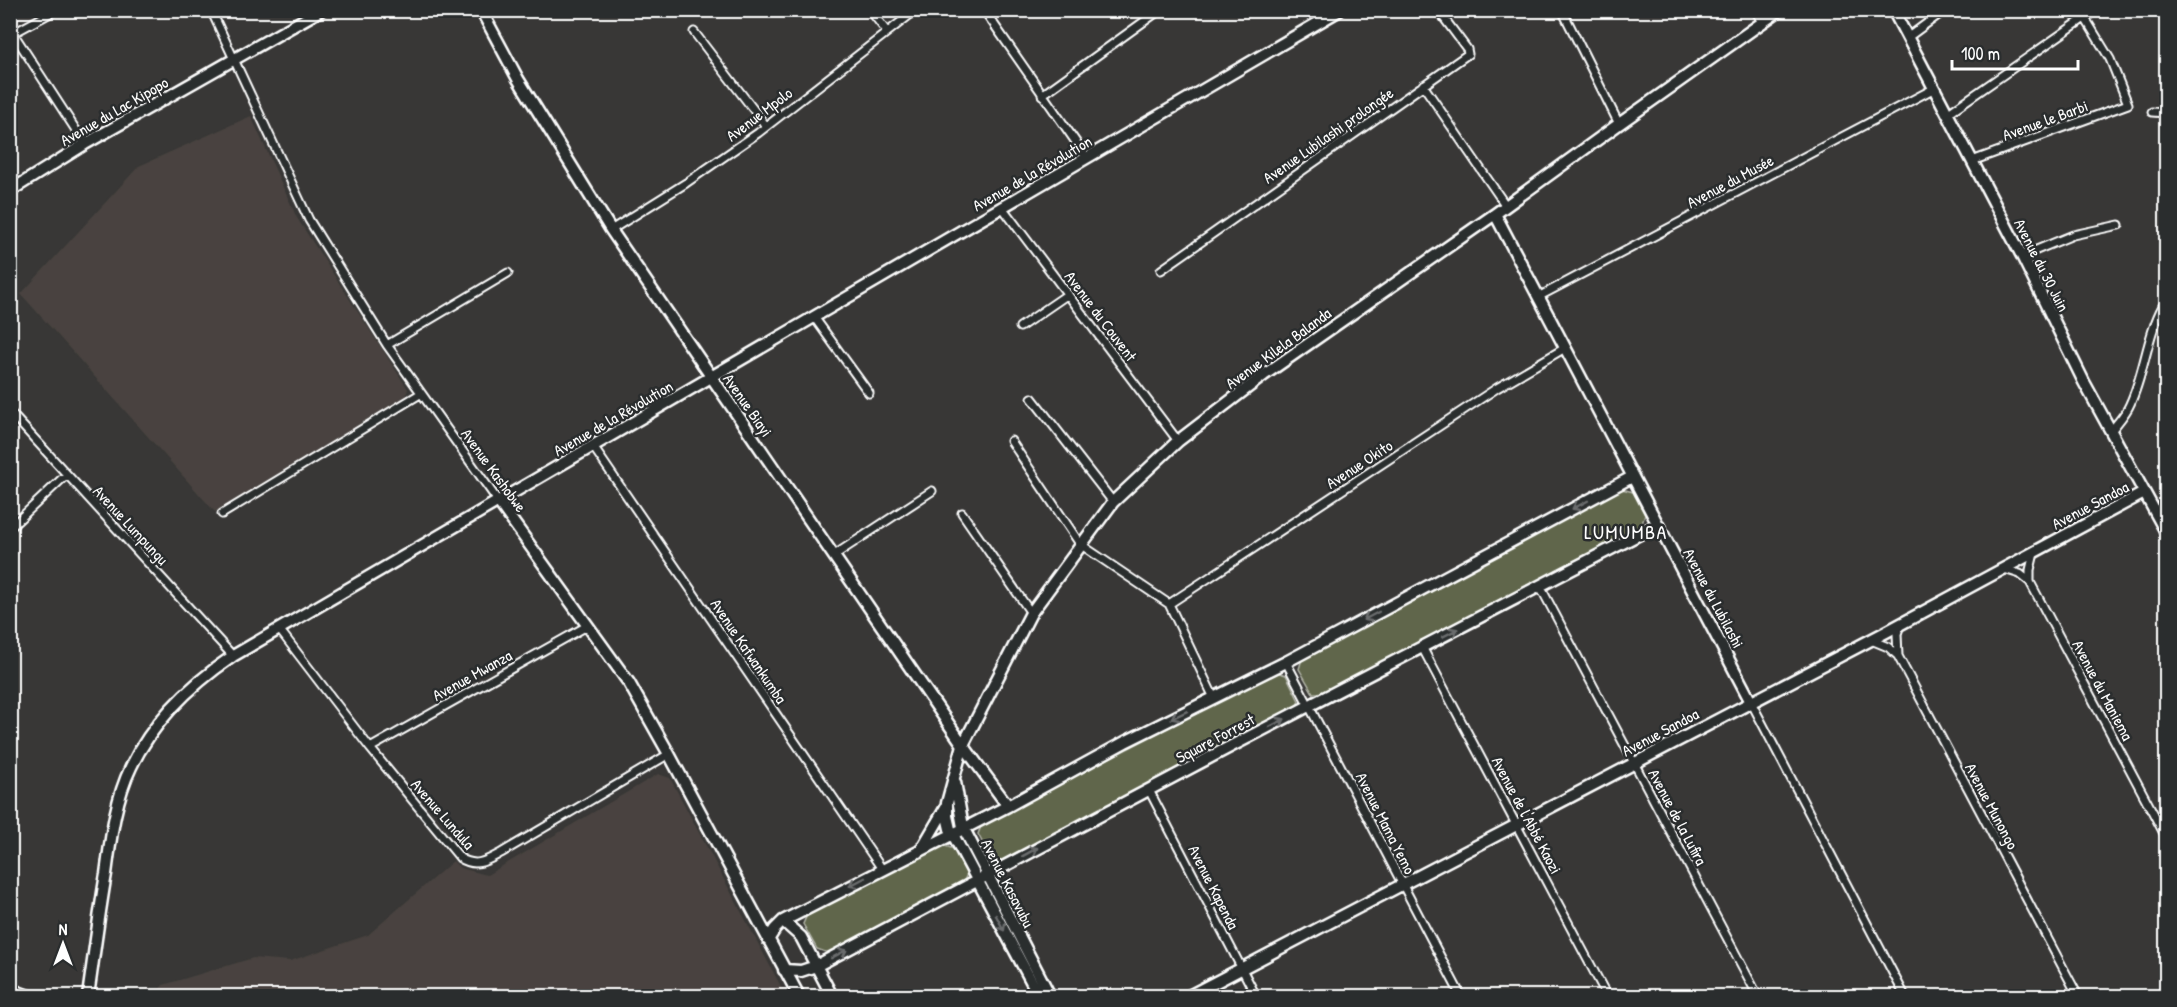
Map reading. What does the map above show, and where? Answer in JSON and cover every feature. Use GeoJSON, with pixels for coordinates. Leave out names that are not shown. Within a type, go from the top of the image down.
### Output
{"type":"FeatureCollection","features":[{"type":"Feature","properties":{"kind":"street"},"geometry":{"type":"LineString","coordinates":[[56,10],[12,34],[84,144]]}},
{"type":"Feature","properties":{"kind":"street","name":"Avenue Kashobwe"},"geometry":{"type":"LineString","coordinates":[[211,10],[309,220],[420,394],[629,683],[799,996]]}},
{"type":"Feature","properties":{"kind":"street","name":"Avenue du Lac Kipopo"},"geometry":{"type":"LineString","coordinates":[[10,191],[84,144],[321,10]]}},
{"type":"Feature","properties":{"kind":"street","name":"Avenue Biayi"},"geometry":{"type":"LineString","coordinates":[[482,10],[523,88],[611,230],[963,745],[1008,806]]}},
{"type":"Feature","properties":{"kind":"street"},"geometry":{"type":"LineString","coordinates":[[870,10],[886,32]]}},
{"type":"Feature","properties":{"kind":"street","name":"Avenue Mpolo"},"geometry":{"type":"LineString","coordinates":[[611,230],[686,183],[766,126],[916,10]]}},
{"type":"Feature","properties":{"kind":"street"},"geometry":{"type":"LineString","coordinates":[[984,10],[1087,158]]}},
{"type":"Feature","properties":{"kind":"street"},"geometry":{"type":"LineString","coordinates":[[1042,95],[1160,10]]}},
{"type":"Feature","properties":{"kind":"street","name":"Avenue de la Révolution"},"geometry":{"type":"LineString","coordinates":[[88,996],[112,828],[126,779],[139,753],[170,710],[198,682],[233,656],[498,501],[594,448],[1340,10]]}},
{"type":"Feature","properties":{"kind":"street","name":"Avenue Lubilashi prolongée"},"geometry":{"type":"LineString","coordinates":[[1161,270],[1468,52],[1438,10]]}},
{"type":"Feature","properties":{"kind":"street"},"geometry":{"type":"LineString","coordinates":[[1562,10],[1619,124]]}},
{"type":"Feature","properties":{"kind":"street"},"geometry":{"type":"LineString","coordinates":[[1754,10],[1764,22]]}},
{"type":"Feature","properties":{"kind":"street","name":"Avenue Kilela Balanda"},"geometry":{"type":"LineString","coordinates":[[920,851],[946,807],[963,745],[1031,613],[1113,502],[1178,441],[1264,375],[1495,214],[1780,10]]}},
{"type":"Feature","properties":{"kind":"street","name":"Avenue du 30 Juin"},"geometry":{"type":"LineString","coordinates":[[1893,10],[2111,431],[2166,532]]}},
{"type":"Feature","properties":{"kind":"street"},"geometry":{"type":"LineString","coordinates":[[1907,38],[1945,10]]}},
{"type":"Feature","properties":{"kind":"street"},"geometry":{"type":"LineString","coordinates":[[1947,114],[2096,10]]}},
{"type":"Feature","properties":{"kind":"street","name":"Avenue le Barbi"},"geometry":{"type":"LineString","coordinates":[[1971,161],[2128,104],[2110,59],[2085,18]]}},
{"type":"Feature","properties":{"kind":"street"},"geometry":{"type":"LineString","coordinates":[[694,32],[766,126]]}},
{"type":"Feature","properties":{"kind":"street"},"geometry":{"type":"LineString","coordinates":[[1423,85],[1506,206]]}},
{"type":"Feature","properties":{"kind":"street","name":"Avenue du Musée"},"geometry":{"type":"LineString","coordinates":[[1538,297],[1934,89]]}},
{"type":"Feature","properties":{"kind":"street"},"geometry":{"type":"LineString","coordinates":[[2152,112],[2166,113]]}},
{"type":"Feature","properties":{"kind":"street","name":"Avenue du Couvent"},"geometry":{"type":"LineString","coordinates":[[1002,207],[1178,441]]}},
{"type":"Feature","properties":{"kind":"street","name":"Avenue du Lubilashi"},"geometry":{"type":"LineString","coordinates":[[1495,214],[1905,996]]}},
{"type":"Feature","properties":{"kind":"street"},"geometry":{"type":"LineString","coordinates":[[2022,256],[2073,235],[2119,225]]}},
{"type":"Feature","properties":{"kind":"street"},"geometry":{"type":"LineString","coordinates":[[387,345],[508,273]]}},
{"type":"Feature","properties":{"kind":"street"},"geometry":{"type":"LineString","coordinates":[[1020,327],[1068,294]]}},
{"type":"Feature","properties":{"kind":"street"},"geometry":{"type":"LineString","coordinates":[[2111,431],[2130,405],[2156,319],[2163,306],[2166,305]]}},
{"type":"Feature","properties":{"kind":"street"},"geometry":{"type":"LineString","coordinates":[[814,317],[869,393]]}},
{"type":"Feature","properties":{"kind":"street","name":"Avenue Okito"},"geometry":{"type":"LineString","coordinates":[[1169,604],[1497,388],[1564,348]]}},
{"type":"Feature","properties":{"kind":"street"},"geometry":{"type":"LineString","coordinates":[[222,514],[420,394]]}},
{"type":"Feature","properties":{"kind":"street"},"geometry":{"type":"LineString","coordinates":[[1032,398],[1113,502]]}},
{"type":"Feature","properties":{"kind":"street","name":"Avenue Lumpungu"},"geometry":{"type":"LineString","coordinates":[[10,412],[233,656]]}},
{"type":"Feature","properties":{"kind":"street"},"geometry":{"type":"LineString","coordinates":[[1011,441],[1080,544],[1169,604],[1214,698]]}},
{"type":"Feature","properties":{"kind":"street","name":"Avenue Kafwankumba"},"geometry":{"type":"LineString","coordinates":[[594,448],[882,869]]}},
{"type":"Feature","properties":{"kind":"street"},"geometry":{"type":"LineString","coordinates":[[10,528],[66,475]]}},
{"type":"Feature","properties":{"kind":"street"},"geometry":{"type":"LineString","coordinates":[[768,940],[782,922],[1008,806],[1125,742],[1286,662],[1632,477]]}},
{"type":"Feature","properties":{"kind":"street"},"geometry":{"type":"LineString","coordinates":[[833,556],[932,490]]}},
{"type":"Feature","properties":{"kind":"street","name":"Avenue Sandoa"},"geometry":{"type":"LineString","coordinates":[[1189,996],[1900,625],[2144,493]]}},
{"type":"Feature","properties":{"kind":"street"},"geometry":{"type":"LineString","coordinates":[[962,513],[1031,613]]}},
{"type":"Feature","properties":{"kind":"street","name":"Square Forrest"},"geometry":{"type":"LineString","coordinates":[[784,970],[801,971],[816,966],[1657,525]]}},
{"type":"Feature","properties":{"kind":"street"},"geometry":{"type":"LineString","coordinates":[[2030,582],[2034,552]]}},
{"type":"Feature","properties":{"kind":"street"},"geometry":{"type":"LineString","coordinates":[[2004,569],[2020,574],[2030,582]]}},
{"type":"Feature","properties":{"kind":"street","name":"Avenue du Maniema"},"geometry":{"type":"LineString","coordinates":[[2030,582],[2166,837]]}},
{"type":"Feature","properties":{"kind":"street","name":"Avenue de la Lufira"},"geometry":{"type":"LineString","coordinates":[[1540,586],[1758,996]]}},
{"type":"Feature","properties":{"kind":"street"},"geometry":{"type":"LineString","coordinates":[[1898,656],[1897,634],[1900,625]]}},
{"type":"Feature","properties":{"kind":"street","name":"Avenue Mwanza"},"geometry":{"type":"LineString","coordinates":[[370,748],[587,626]]}},
{"type":"Feature","properties":{"kind":"street","name":"Avenue Lundula"},"geometry":{"type":"LineString","coordinates":[[279,629],[370,748],[460,858],[473,864],[482,863],[501,853],[669,754]]}},
{"type":"Feature","properties":{"kind":"street"},"geometry":{"type":"LineString","coordinates":[[1871,640],[1888,647],[1898,656]]}},
{"type":"Feature","properties":{"kind":"street","name":"Avenue de l'Abbé Kaozi"},"geometry":{"type":"LineString","coordinates":[[1422,647],[1607,996]]}},
{"type":"Feature","properties":{"kind":"street","name":"Avenue Munongo"},"geometry":{"type":"LineString","coordinates":[[1898,656],[2078,996]]}},
{"type":"Feature","properties":{"kind":"street","name":"Avenue Mama Yemo"},"geometry":{"type":"LineString","coordinates":[[1286,662],[1461,996]]}},
{"type":"Feature","properties":{"kind":"street","name":"Avenue Kasavubu"},"geometry":{"type":"LineString","coordinates":[[954,779],[963,829],[1050,996]]}},
{"type":"Feature","properties":{"kind":"street","name":"Avenue Kapenda"},"geometry":{"type":"LineString","coordinates":[[1149,790],[1256,996]]}},
{"type":"Feature","properties":{"kind":"street"},"geometry":{"type":"LineString","coordinates":[[946,807],[948,823],[953,834]]}},
{"type":"Feature","properties":{"kind":"street","name":"Avenue Kasavubu"},"geometry":{"type":"LineString","coordinates":[[953,834],[1038,996]]}},
{"type":"Feature","properties":{"kind":"street"},"geometry":{"type":"LineString","coordinates":[[753,912],[765,919],[782,922],[801,937],[832,996]]}},
{"type":"Feature","properties":{"kind":"street"},"geometry":{"type":"LineString","coordinates":[[10,987],[34,996]]}},
{"type":"Feature","properties":{"kind":"shaded area"},"geometry":{"type":"Polygon","coordinates":[[[251,116],[297,218],[408,389],[406,396],[215,512],[21,294],[139,166],[251,116]]]}},
{"type":"Feature","properties":{"kind":"shaded area"},"geometry":{"type":"Polygon","coordinates":[[[658,774],[670,778],[786,996],[154,996],[163,985],[253,958],[290,961],[368,935],[453,861],[460,868],[487,875],[658,774]]]}},
{"type":"Feature","properties":{"kind":"green space"},"geometry":{"type":"Polygon","coordinates":[[[1622,489],[1633,492],[1645,515],[1641,526],[1324,693],[1313,693],[1299,669],[1302,659],[1622,489]]]}},
{"type":"Feature","properties":{"kind":"green space"},"geometry":{"type":"Polygon","coordinates":[[[1276,672],[1286,675],[1299,701],[1295,709],[1003,862],[991,859],[978,834],[982,824],[1276,672]]]}},
{"type":"Feature","properties":{"kind":"green space"},"geometry":{"type":"Polygon","coordinates":[[[942,845],[954,849],[967,874],[963,883],[828,953],[817,949],[803,924],[807,915],[942,845]]]}},
{"type":"Feature","properties":{"kind":"district","name":"LUMUMBA"},"geometry":{"type":"Point","coordinates":[1626,531]}}]}
